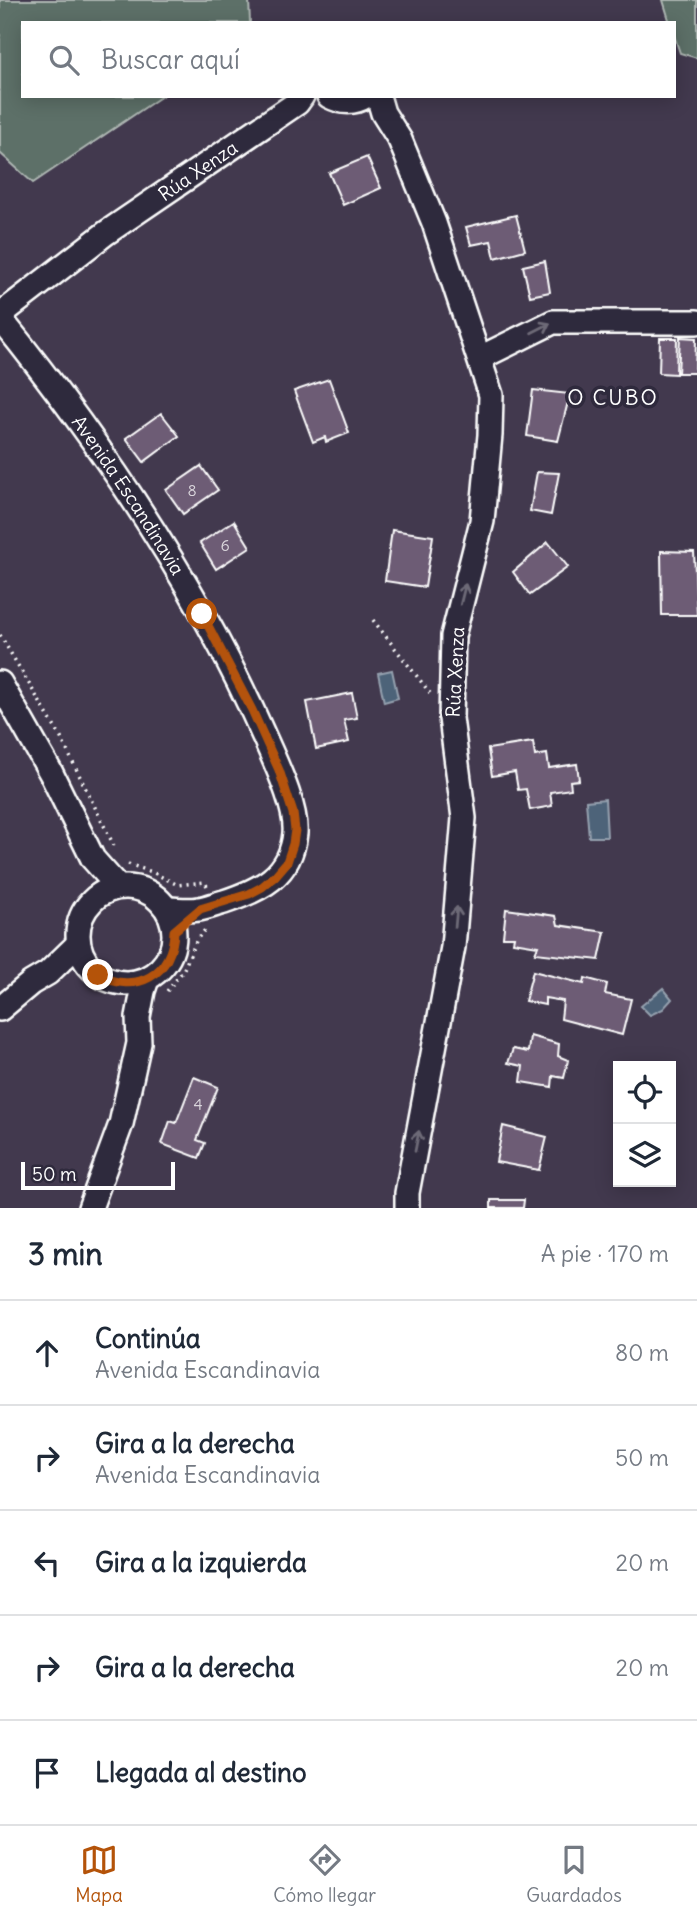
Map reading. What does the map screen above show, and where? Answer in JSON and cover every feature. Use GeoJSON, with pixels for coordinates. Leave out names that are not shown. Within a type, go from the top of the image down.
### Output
{"type":"FeatureCollection","features":[{"type":"Feature","properties":{"kind":"street","name":"Rúa Xenza"},"geometry":{"type":"LineString","coordinates":[[334,98],[344,102],[372,101],[400,140],[434,223],[491,395],[482,521],[453,636],[451,718],[464,818],[453,947],[407,1194],[407,1208]]}},
{"type":"Feature","properties":{"kind":"street","name":"Rúa Xenza"},"geometry":{"type":"LineString","coordinates":[[0,316],[106,233],[300,100]]}},
{"type":"Feature","properties":{"kind":"street","name":"Avenida Escandinavia"},"geometry":{"type":"LineString","coordinates":[[0,316],[123,483],[202,614],[237,678],[279,770],[293,813],[293,844],[287,862],[275,876],[249,894],[171,920]]}},
{"type":"Feature","properties":{"kind":"street"},"geometry":{"type":"LineString","coordinates":[[480,358],[553,322],[697,322]]}},
{"type":"Feature","properties":{"kind":"street"},"geometry":{"type":"LineString","coordinates":[[0,683],[51,773],[93,859],[118,887]]}},
{"type":"Feature","properties":{"kind":"street"},"geometry":{"type":"LineString","coordinates":[[93,859],[95,897]]}},
{"type":"Feature","properties":{"kind":"street"},"geometry":{"type":"LineString","coordinates":[[118,887],[141,888],[151,893],[171,920],[174,942],[165,964],[157,972],[147,979],[129,984],[98,975],[89,967],[78,944],[77,931],[86,906],[106,890],[118,887]]}},
{"type":"Feature","properties":{"kind":"street"},"geometry":{"type":"LineString","coordinates":[[0,1009],[31,983],[48,973],[78,944]]}},
{"type":"Feature","properties":{"kind":"street"},"geometry":{"type":"LineString","coordinates":[[48,973],[89,967]]}},
{"type":"Feature","properties":{"kind":"street"},"geometry":{"type":"LineString","coordinates":[[90,1208],[121,1124],[139,1042],[138,1017],[147,979]]}},
{"type":"Feature","properties":{"kind":"street"},"geometry":{"type":"LineString","coordinates":[[119,983],[138,1017]]}},
{"type":"Feature","properties":{"kind":"path"},"geometry":{"type":"LineString","coordinates":[[373,620],[451,718]]}},
{"type":"Feature","properties":{"kind":"path"},"geometry":{"type":"LineString","coordinates":[[0,635],[60,736],[117,852]]}},
{"type":"Feature","properties":{"kind":"path"},"geometry":{"type":"LineString","coordinates":[[122,858],[132,866],[178,885],[205,882]]}},
{"type":"Feature","properties":{"kind":"green space"},"geometry":{"type":"Polygon","coordinates":[[[0,0],[249,0],[250,21],[21,21],[21,98],[159,98],[33,183],[0,153],[0,0]]]}},
{"type":"Feature","properties":{"kind":"green space"},"geometry":{"type":"Polygon","coordinates":[[[663,0],[697,0],[697,58],[680,53],[676,41],[676,21],[669,21],[663,0]]]}},
{"type":"Feature","properties":{"kind":"water"},"geometry":{"type":"Polygon","coordinates":[[[392,670],[398,698],[384,702],[378,673],[392,670]]]}},
{"type":"Feature","properties":{"kind":"water"},"geometry":{"type":"Polygon","coordinates":[[[605,799],[607,837],[589,837],[586,801],[605,799]]]}},
{"type":"Feature","properties":{"kind":"water"},"geometry":{"type":"Polygon","coordinates":[[[663,988],[672,999],[663,1009],[650,1015],[641,1006],[663,988]]]}},
{"type":"Feature","properties":{"kind":"building"},"geometry":{"type":"Polygon","coordinates":[[[367,157],[381,188],[343,205],[329,173],[367,157]]]}},
{"type":"Feature","properties":{"kind":"building"},"geometry":{"type":"Polygon","coordinates":[[[516,215],[525,250],[495,258],[491,241],[471,245],[466,227],[516,215]]]}},
{"type":"Feature","properties":{"kind":"building"},"geometry":{"type":"Polygon","coordinates":[[[545,261],[550,292],[530,296],[523,266],[545,261]]]}},
{"type":"Feature","properties":{"kind":"building"},"geometry":{"type":"Polygon","coordinates":[[[680,337],[696,338],[695,373],[678,373],[680,337]]]}},
{"type":"Feature","properties":{"kind":"building"},"geometry":{"type":"Polygon","coordinates":[[[660,338],[677,338],[676,374],[659,373],[660,338]]]}},
{"type":"Feature","properties":{"kind":"building"},"geometry":{"type":"Polygon","coordinates":[[[329,379],[349,433],[326,442],[325,437],[313,442],[294,391],[329,379]]]}},
{"type":"Feature","properties":{"kind":"building"},"geometry":{"type":"Polygon","coordinates":[[[533,390],[570,394],[558,441],[527,436],[533,390]]]}},
{"type":"Feature","properties":{"kind":"building"},"geometry":{"type":"Polygon","coordinates":[[[161,413],[179,436],[144,462],[126,438],[161,413]]]}},
{"type":"Feature","properties":{"kind":"building"},"geometry":{"type":"Polygon","coordinates":[[[201,466],[218,490],[183,514],[166,490],[201,466]]]}},
{"type":"Feature","properties":{"kind":"building"},"geometry":{"type":"Polygon","coordinates":[[[537,472],[559,473],[551,515],[530,511],[537,472]]]}},
{"type":"Feature","properties":{"kind":"building"},"geometry":{"type":"Polygon","coordinates":[[[234,521],[250,547],[216,569],[200,543],[234,521]]]}},
{"type":"Feature","properties":{"kind":"building"},"geometry":{"type":"Polygon","coordinates":[[[392,530],[433,536],[425,587],[385,581],[392,530]]]}},
{"type":"Feature","properties":{"kind":"building"},"geometry":{"type":"Polygon","coordinates":[[[548,542],[568,567],[530,595],[513,572],[548,542]]]}},
{"type":"Feature","properties":{"kind":"building"},"geometry":{"type":"Polygon","coordinates":[[[661,551],[694,552],[697,615],[662,615],[661,551]]]}},
{"type":"Feature","properties":{"kind":"building"},"geometry":{"type":"Polygon","coordinates":[[[352,693],[357,718],[344,720],[349,742],[316,749],[307,702],[352,693]]]}},
{"type":"Feature","properties":{"kind":"building"},"geometry":{"type":"Polygon","coordinates":[[[533,742],[535,756],[547,754],[549,768],[577,764],[579,780],[570,781],[571,789],[550,792],[552,806],[530,810],[526,789],[518,790],[515,772],[492,776],[488,749],[533,742]]]}},
{"type":"Feature","properties":{"kind":"building"},"geometry":{"type":"Polygon","coordinates":[[[506,909],[556,916],[558,925],[605,932],[599,960],[535,953],[538,946],[513,942],[514,937],[503,937],[506,909]]]}},
{"type":"Feature","properties":{"kind":"building"},"geometry":{"type":"Polygon","coordinates":[[[533,971],[584,984],[585,978],[607,984],[605,994],[631,999],[622,1035],[561,1019],[563,1001],[545,998],[545,1005],[525,1001],[533,971]]]}},
{"type":"Feature","properties":{"kind":"building"},"geometry":{"type":"Polygon","coordinates":[[[530,1036],[559,1044],[558,1056],[568,1060],[564,1078],[553,1076],[552,1087],[521,1082],[523,1066],[508,1063],[513,1049],[528,1052],[530,1036]]]}},
{"type":"Feature","properties":{"kind":"building"},"geometry":{"type":"Polygon","coordinates":[[[194,1077],[218,1087],[197,1140],[205,1143],[199,1158],[162,1144],[170,1121],[176,1123],[194,1077]]]}},
{"type":"Feature","properties":{"kind":"building"},"geometry":{"type":"Polygon","coordinates":[[[503,1126],[547,1137],[539,1170],[496,1162],[503,1126]]]}},
{"type":"Feature","properties":{"kind":"building"},"geometry":{"type":"Polygon","coordinates":[[[491,1200],[524,1200],[523,1208],[491,1208],[491,1200]]]}},
{"type":"Feature","properties":{"kind":"district","name":"O CUBO"},"geometry":{"type":"Point","coordinates":[613,398]}},
{"type":"Feature","properties":{"kind":"route"},"geometry":{"type":"LineString","coordinates":[[98,975],[129,984],[147,979],[165,964],[174,942],[174,931],[200,909],[249,894],[262,887],[287,862],[293,844],[293,813],[279,770],[237,678],[202,614]]}}]}
